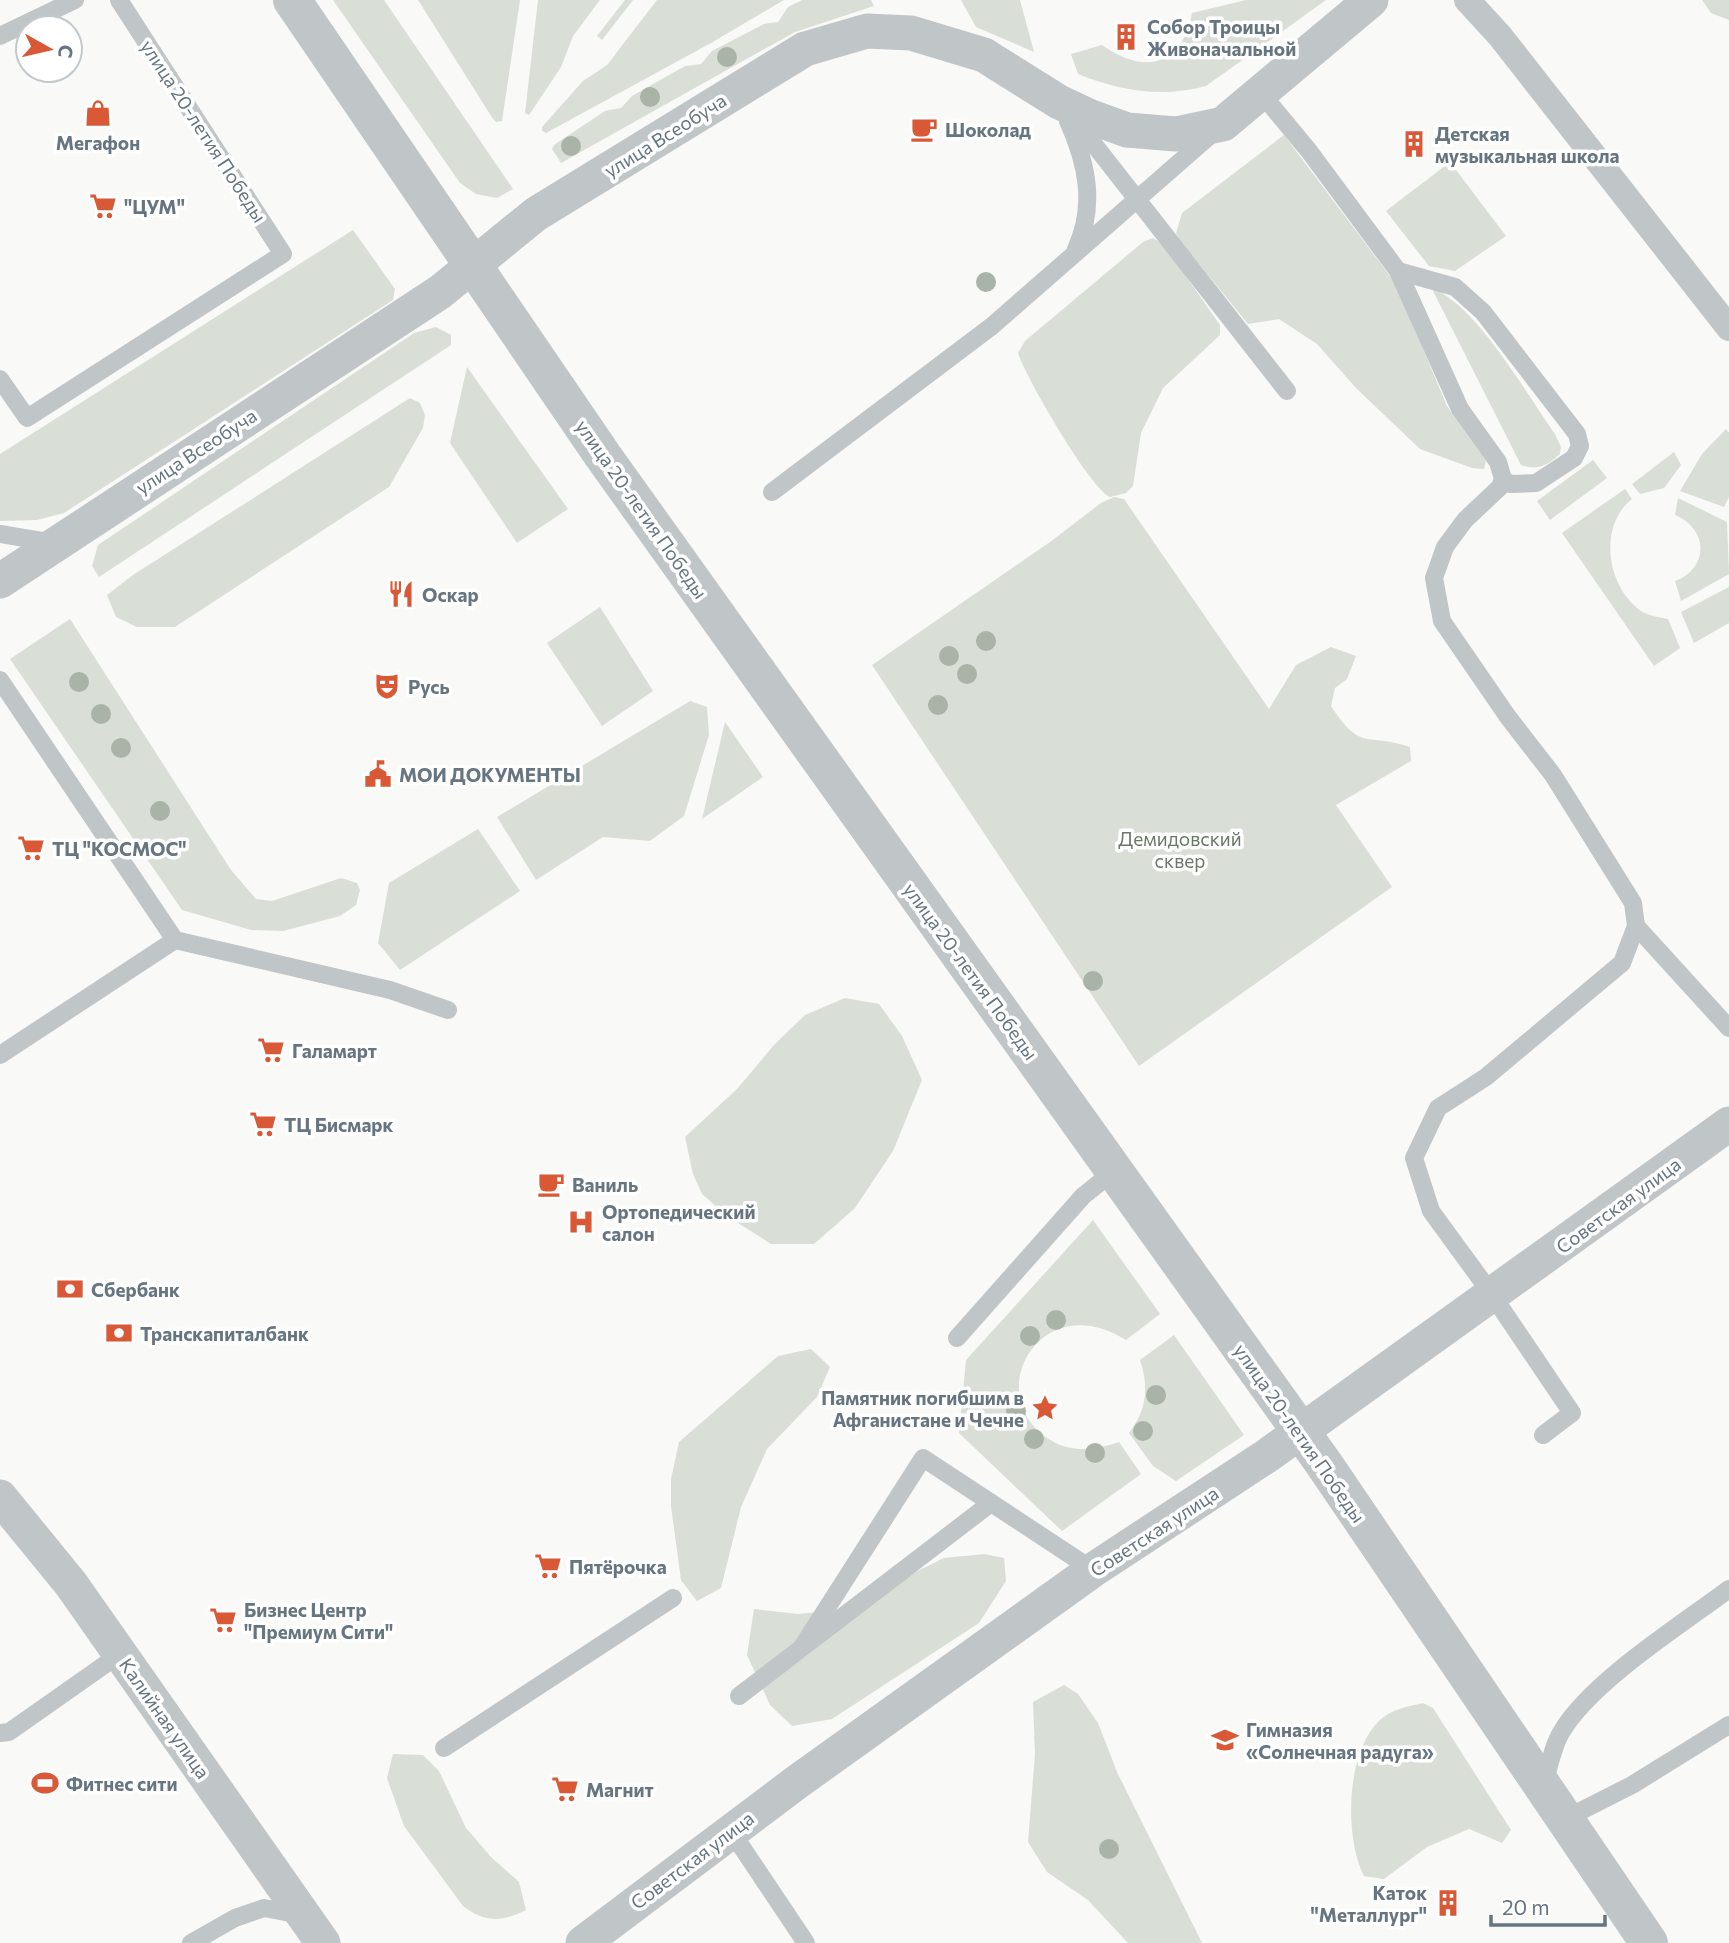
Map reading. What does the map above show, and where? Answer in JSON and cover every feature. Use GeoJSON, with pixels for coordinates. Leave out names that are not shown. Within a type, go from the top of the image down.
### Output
{"type":"FeatureCollection","features":[{"type":"Feature","properties":{"kind":"street","name":"улица 20-летия Победы"},"geometry":{"type":"LineString","coordinates":[[292,0],[610,466],[1300,1432],[1649,1943]]}},
{"type":"Feature","properties":{"kind":"street","name":"улица Всеобуча"},"geometry":{"type":"LineString","coordinates":[[0,581],[54,543],[440,292],[536,214],[805,49],[843,36],[896,30],[947,42],[984,55],[1059,102],[1099,120],[1144,133],[1176,134],[1223,124],[1371,0]]}},
{"type":"Feature","properties":{"kind":"street"},"geometry":{"type":"LineString","coordinates":[[1467,0],[1500,36],[1729,328]]}},
{"type":"Feature","properties":{"kind":"street","name":"Советская улица"},"geometry":{"type":"LineString","coordinates":[[583,1943],[731,1831],[1093,1570],[1300,1432],[1729,1124]]}},
{"type":"Feature","properties":{"kind":"street","name":"Калийная улица"},"geometry":{"type":"LineString","coordinates":[[0,1497],[71,1584],[314,1929]]}},
{"type":"Feature","properties":{"kind":"lane"},"geometry":{"type":"LineString","coordinates":[[0,36],[75,0]]}},
{"type":"Feature","properties":{"kind":"lane","name":"улица 20-летия Победы"},"geometry":{"type":"LineString","coordinates":[[0,379],[27,418],[283,254],[119,0]]}},
{"type":"Feature","properties":{"kind":"lane"},"geometry":{"type":"LineString","coordinates":[[1261,93],[1309,151],[1398,271],[1460,409],[1498,461],[1503,479],[1510,484],[1536,483],[1574,458],[1580,446],[1577,433],[1483,312],[1455,288],[1425,276],[1398,271]]}},
{"type":"Feature","properties":{"kind":"lane"},"geometry":{"type":"LineString","coordinates":[[1059,102],[1287,391]]}},
{"type":"Feature","properties":{"kind":"lane"},"geometry":{"type":"LineString","coordinates":[[1059,102],[1080,152],[1088,191],[1083,234],[1073,254]]}},
{"type":"Feature","properties":{"kind":"lane"},"geometry":{"type":"LineString","coordinates":[[772,492],[992,326],[1223,124]]}},
{"type":"Feature","properties":{"kind":"lane"},"geometry":{"type":"LineString","coordinates":[[1503,479],[1494,494],[1465,520],[1444,547],[1434,578],[1442,621],[1598,843],[1633,903],[1636,926],[1631,946],[1622,963],[1596,988],[1486,1077],[1438,1108],[1414,1158],[1431,1211],[1493,1296],[1572,1413],[1543,1435]]}},
{"type":"Feature","properties":{"kind":"lane"},"geometry":{"type":"LineString","coordinates":[[0,534],[54,543]]}},
{"type":"Feature","properties":{"kind":"lane"},"geometry":{"type":"LineString","coordinates":[[0,681],[174,940],[390,990],[448,1010]]}},
{"type":"Feature","properties":{"kind":"lane"},"geometry":{"type":"LineString","coordinates":[[1636,926],[1729,1028]]}},
{"type":"Feature","properties":{"kind":"lane"},"geometry":{"type":"LineString","coordinates":[[0,1055],[174,940]]}},
{"type":"Feature","properties":{"kind":"lane"},"geometry":{"type":"LineString","coordinates":[[957,1338],[1083,1196],[1114,1171]]}},
{"type":"Feature","properties":{"kind":"lane"},"geometry":{"type":"LineString","coordinates":[[802,1647],[923,1458],[1093,1570]]}},
{"type":"Feature","properties":{"kind":"lane"},"geometry":{"type":"LineString","coordinates":[[739,1696],[991,1503]]}},
{"type":"Feature","properties":{"kind":"lane"},"geometry":{"type":"LineString","coordinates":[[1543,1787],[1560,1733],[1573,1715],[1619,1672],[1729,1589]]}},
{"type":"Feature","properties":{"kind":"lane"},"geometry":{"type":"LineString","coordinates":[[444,1748],[673,1598]]}},
{"type":"Feature","properties":{"kind":"lane"},"geometry":{"type":"LineString","coordinates":[[0,1732],[9,1732],[120,1654]]}},
{"type":"Feature","properties":{"kind":"lane"},"geometry":{"type":"LineString","coordinates":[[1565,1819],[1632,1785],[1729,1725]]}},
{"type":"Feature","properties":{"kind":"lane"},"geometry":{"type":"LineString","coordinates":[[731,1831],[806,1943]]}},
{"type":"Feature","properties":{"kind":"lane"},"geometry":{"type":"LineString","coordinates":[[191,1943],[234,1918],[264,1908],[314,1929]]}},
{"type":"Feature","properties":{"kind":"green space"},"geometry":{"type":"Polygon","coordinates":[[[333,0],[384,0],[513,189],[497,198],[476,194],[460,183],[333,0]]]}},
{"type":"Feature","properties":{"kind":"green space"},"geometry":{"type":"Polygon","coordinates":[[[418,0],[520,0],[502,121],[496,122],[493,119],[418,0]]]}},
{"type":"Feature","properties":{"kind":"green space"},"geometry":{"type":"Polygon","coordinates":[[[538,0],[600,0],[573,36],[561,67],[529,115],[525,113],[538,0]]]}},
{"type":"Feature","properties":{"kind":"green space"},"geometry":{"type":"Polygon","coordinates":[[[625,0],[633,0],[602,40],[597,36],[625,0]]]}},
{"type":"Feature","properties":{"kind":"green space"},"geometry":{"type":"Polygon","coordinates":[[[657,0],[784,0],[546,133],[542,131],[542,127],[583,81],[607,65],[657,0]]]}},
{"type":"Feature","properties":{"kind":"green space"},"geometry":{"type":"Polygon","coordinates":[[[802,0],[871,0],[874,6],[795,32],[561,163],[552,149],[605,111],[621,108],[632,96],[685,66],[701,64],[712,51],[764,24],[778,22],[788,7],[802,0]]]}},
{"type":"Feature","properties":{"kind":"green space"},"geometry":{"type":"Polygon","coordinates":[[[961,0],[1020,0],[1034,52],[976,27],[961,0]]]}},
{"type":"Feature","properties":{"kind":"green space"},"geometry":{"type":"Polygon","coordinates":[[[1246,0],[1326,0],[1206,86],[1173,92],[1141,91],[1110,85],[1078,74],[1071,54],[1102,45],[1132,60],[1159,60],[1170,55],[1180,45],[1192,13],[1246,0]]]}},
{"type":"Feature","properties":{"kind":"green space"},"geometry":{"type":"Polygon","coordinates":[[[1702,0],[1729,0],[1729,20],[1711,13],[1702,0]]]}},
{"type":"Feature","properties":{"kind":"green space"},"geometry":{"type":"Polygon","coordinates":[[[1284,135],[1396,284],[1447,406],[1486,461],[1484,469],[1472,468],[1420,449],[1356,388],[1317,344],[1279,319],[1248,324],[1181,242],[1176,233],[1182,213],[1284,135]]]}},
{"type":"Feature","properties":{"kind":"green space"},"geometry":{"type":"Polygon","coordinates":[[[1450,162],[1506,236],[1455,271],[1429,266],[1386,211],[1450,162]]]}},
{"type":"Feature","properties":{"kind":"green space"},"geometry":{"type":"Polygon","coordinates":[[[353,230],[395,289],[393,300],[64,513],[37,520],[0,521],[0,454],[353,230]]]}},
{"type":"Feature","properties":{"kind":"green space"},"geometry":{"type":"Polygon","coordinates":[[[1153,238],[1164,245],[1220,325],[1220,335],[1163,388],[1141,433],[1133,486],[1126,493],[1110,497],[1088,474],[1074,454],[1045,407],[1018,353],[1025,341],[1143,242],[1153,238]]]}},
{"type":"Feature","properties":{"kind":"green space"},"geometry":{"type":"Polygon","coordinates":[[[1436,290],[1469,315],[1516,376],[1561,447],[1560,454],[1551,461],[1537,467],[1521,465],[1433,291],[1436,290]]]}},
{"type":"Feature","properties":{"kind":"green space"},"geometry":{"type":"Polygon","coordinates":[[[436,327],[451,335],[451,345],[99,577],[92,566],[98,545],[414,333],[436,327]]]}},
{"type":"Feature","properties":{"kind":"green space"},"geometry":{"type":"Polygon","coordinates":[[[467,367],[568,509],[517,543],[450,443],[467,367]]]}},
{"type":"Feature","properties":{"kind":"green space"},"geometry":{"type":"Polygon","coordinates":[[[410,398],[420,403],[425,415],[423,428],[389,487],[175,627],[137,627],[116,617],[107,595],[133,575],[410,398]]]}},
{"type":"Feature","properties":{"kind":"green space"},"geometry":{"type":"Polygon","coordinates":[[[1726,429],[1729,433],[1729,497],[1724,507],[1680,491],[1702,454],[1726,429]]]}},
{"type":"Feature","properties":{"kind":"green space"},"geometry":{"type":"Polygon","coordinates":[[[1674,452],[1681,465],[1664,488],[1640,494],[1632,484],[1674,452]]]}},
{"type":"Feature","properties":{"kind":"green space"},"geometry":{"type":"Polygon","coordinates":[[[1593,460],[1607,478],[1550,520],[1537,501],[1593,460]]]}},
{"type":"Feature","properties":{"kind":"green space"},"geometry":{"type":"Polygon","coordinates":[[[1625,489],[1632,499],[1621,510],[1611,538],[1610,554],[1618,584],[1637,608],[1647,614],[1668,619],[1680,648],[1654,666],[1562,533],[1625,489]]]}},
{"type":"Feature","properties":{"kind":"green space","name":"Демидовский сквер"},"geometry":{"type":"Polygon","coordinates":[[[1114,497],[1124,499],[1269,709],[1296,665],[1331,647],[1356,656],[1347,679],[1335,688],[1331,706],[1341,721],[1358,736],[1410,747],[1411,761],[1336,805],[1392,887],[1139,1066],[872,665],[1050,542],[1101,503],[1114,497]]]}},
{"type":"Feature","properties":{"kind":"green space"},"geometry":{"type":"Polygon","coordinates":[[[1678,498],[1727,522],[1729,574],[1681,601],[1675,581],[1694,567],[1700,548],[1694,529],[1675,515],[1678,498]]]}},
{"type":"Feature","properties":{"kind":"green space"},"geometry":{"type":"Polygon","coordinates":[[[1729,587],[1729,623],[1694,643],[1681,612],[1729,587]]]}},
{"type":"Feature","properties":{"kind":"green space"},"geometry":{"type":"Polygon","coordinates":[[[600,607],[653,691],[602,726],[547,643],[600,607]]]}},
{"type":"Feature","properties":{"kind":"green space"},"geometry":{"type":"Polygon","coordinates":[[[70,619],[231,870],[256,899],[272,901],[341,878],[357,883],[360,890],[356,905],[340,916],[283,931],[251,930],[182,910],[10,659],[70,619]]]}},
{"type":"Feature","properties":{"kind":"green space"},"geometry":{"type":"Polygon","coordinates":[[[690,701],[707,707],[709,735],[684,816],[650,841],[603,837],[536,880],[497,817],[690,701]]]}},
{"type":"Feature","properties":{"kind":"green space"},"geometry":{"type":"Polygon","coordinates":[[[725,722],[763,777],[702,819],[725,722]]]}},
{"type":"Feature","properties":{"kind":"green space"},"geometry":{"type":"Polygon","coordinates":[[[478,829],[520,891],[400,970],[378,943],[389,883],[478,829]]]}},
{"type":"Feature","properties":{"kind":"green space"},"geometry":{"type":"Polygon","coordinates":[[[845,998],[879,1004],[902,1036],[922,1080],[893,1151],[855,1208],[814,1244],[771,1244],[727,1216],[702,1194],[693,1174],[685,1137],[737,1089],[774,1045],[805,1015],[845,998]]]}},
{"type":"Feature","properties":{"kind":"green space"},"geometry":{"type":"Polygon","coordinates":[[[1093,1220],[1160,1314],[1126,1340],[1095,1327],[1067,1327],[1045,1336],[1029,1354],[1020,1376],[1020,1399],[1030,1422],[1052,1441],[1068,1447],[1094,1448],[1119,1442],[1141,1474],[1062,1531],[959,1433],[966,1360],[1093,1220]]]}},
{"type":"Feature","properties":{"kind":"green space"},"geometry":{"type":"Polygon","coordinates":[[[1174,1335],[1244,1435],[1176,1481],[1153,1466],[1129,1433],[1140,1416],[1145,1398],[1145,1380],[1140,1360],[1174,1335]]]}},
{"type":"Feature","properties":{"kind":"green space"},"geometry":{"type":"Polygon","coordinates":[[[811,1349],[830,1367],[817,1397],[767,1449],[741,1507],[721,1588],[697,1601],[681,1580],[671,1506],[671,1479],[679,1442],[778,1356],[811,1349]]]}},
{"type":"Feature","properties":{"kind":"green space"},"geometry":{"type":"Polygon","coordinates":[[[984,1554],[1004,1558],[1006,1581],[979,1623],[832,1719],[792,1726],[770,1705],[747,1655],[754,1609],[798,1614],[839,1610],[944,1558],[984,1554]]]}},
{"type":"Feature","properties":{"kind":"green space"},"geometry":{"type":"Polygon","coordinates":[[[1064,1685],[1078,1694],[1098,1723],[1117,1772],[1202,1943],[1128,1943],[1088,1900],[1047,1872],[1028,1842],[1035,1754],[1033,1702],[1064,1685]]]}},
{"type":"Feature","properties":{"kind":"green space"},"geometry":{"type":"Polygon","coordinates":[[[1423,1703],[1433,1708],[1511,1830],[1502,1843],[1469,1829],[1427,1847],[1384,1879],[1364,1876],[1353,1840],[1351,1818],[1354,1774],[1360,1753],[1368,1735],[1384,1717],[1400,1709],[1423,1703]]]}},
{"type":"Feature","properties":{"kind":"green space"},"geometry":{"type":"Polygon","coordinates":[[[393,1754],[423,1755],[439,1771],[466,1828],[491,1857],[519,1882],[526,1910],[509,1917],[494,1919],[471,1912],[463,1906],[404,1826],[387,1778],[393,1754]]]}},
{"type":"Feature","properties":{"kind":"place","name":"Собор Троицы Живоначальной"},"geometry":{"type":"Point","coordinates":[1126,37]}},
{"type":"Feature","properties":{"kind":"place","name":"Мегафон"},"geometry":{"type":"Point","coordinates":[98,113]}},
{"type":"Feature","properties":{"kind":"place","name":"Шоколад"},"geometry":{"type":"Point","coordinates":[924,129]}},
{"type":"Feature","properties":{"kind":"place","name":"Детская музыкальная школа"},"geometry":{"type":"Point","coordinates":[1414,144]}},
{"type":"Feature","properties":{"kind":"place","name":"\"ЦУМ\""},"geometry":{"type":"Point","coordinates":[103,206]}},
{"type":"Feature","properties":{"kind":"place","name":"Оскар"},"geometry":{"type":"Point","coordinates":[401,594]}},
{"type":"Feature","properties":{"kind":"place","name":"Русь"},"geometry":{"type":"Point","coordinates":[387,686]}},
{"type":"Feature","properties":{"kind":"place","name":"МОИ ДОКУМЕНТЫ"},"geometry":{"type":"Point","coordinates":[378,774]}},
{"type":"Feature","properties":{"kind":"place","name":"ТЦ \"КОСМОС\""},"geometry":{"type":"Point","coordinates":[31,848]}},
{"type":"Feature","properties":{"kind":"place","name":"Галамарт"},"geometry":{"type":"Point","coordinates":[271,1050]}},
{"type":"Feature","properties":{"kind":"place","name":"ТЦ Бисмарк"},"geometry":{"type":"Point","coordinates":[263,1124]}},
{"type":"Feature","properties":{"kind":"place","name":"Ваниль"},"geometry":{"type":"Point","coordinates":[551,1184]}},
{"type":"Feature","properties":{"kind":"place","name":"Ортопедический салон"},"geometry":{"type":"Point","coordinates":[581,1222]}},
{"type":"Feature","properties":{"kind":"place","name":"Сбербанк"},"geometry":{"type":"Point","coordinates":[70,1289]}},
{"type":"Feature","properties":{"kind":"place","name":"Транскапиталбанк"},"geometry":{"type":"Point","coordinates":[119,1333]}},
{"type":"Feature","properties":{"kind":"place","name":"Памятник погибшим в Афганистане и Чечне"},"geometry":{"type":"Point","coordinates":[1045,1408]}},
{"type":"Feature","properties":{"kind":"place","name":"Пятёрочка"},"geometry":{"type":"Point","coordinates":[548,1566]}},
{"type":"Feature","properties":{"kind":"place","name":"Бизнес Центр \"Премиум Сити\""},"geometry":{"type":"Point","coordinates":[223,1620]}},
{"type":"Feature","properties":{"kind":"place","name":"Гимназия «Солнечная радуга»"},"geometry":{"type":"Point","coordinates":[1225,1740]}},
{"type":"Feature","properties":{"kind":"place","name":"Фитнес сити"},"geometry":{"type":"Point","coordinates":[45,1783]}},
{"type":"Feature","properties":{"kind":"place","name":"Магнит"},"geometry":{"type":"Point","coordinates":[565,1789]}},
{"type":"Feature","properties":{"kind":"place","name":"Каток \"Металлург\""},"geometry":{"type":"Point","coordinates":[1448,1903]}}]}
